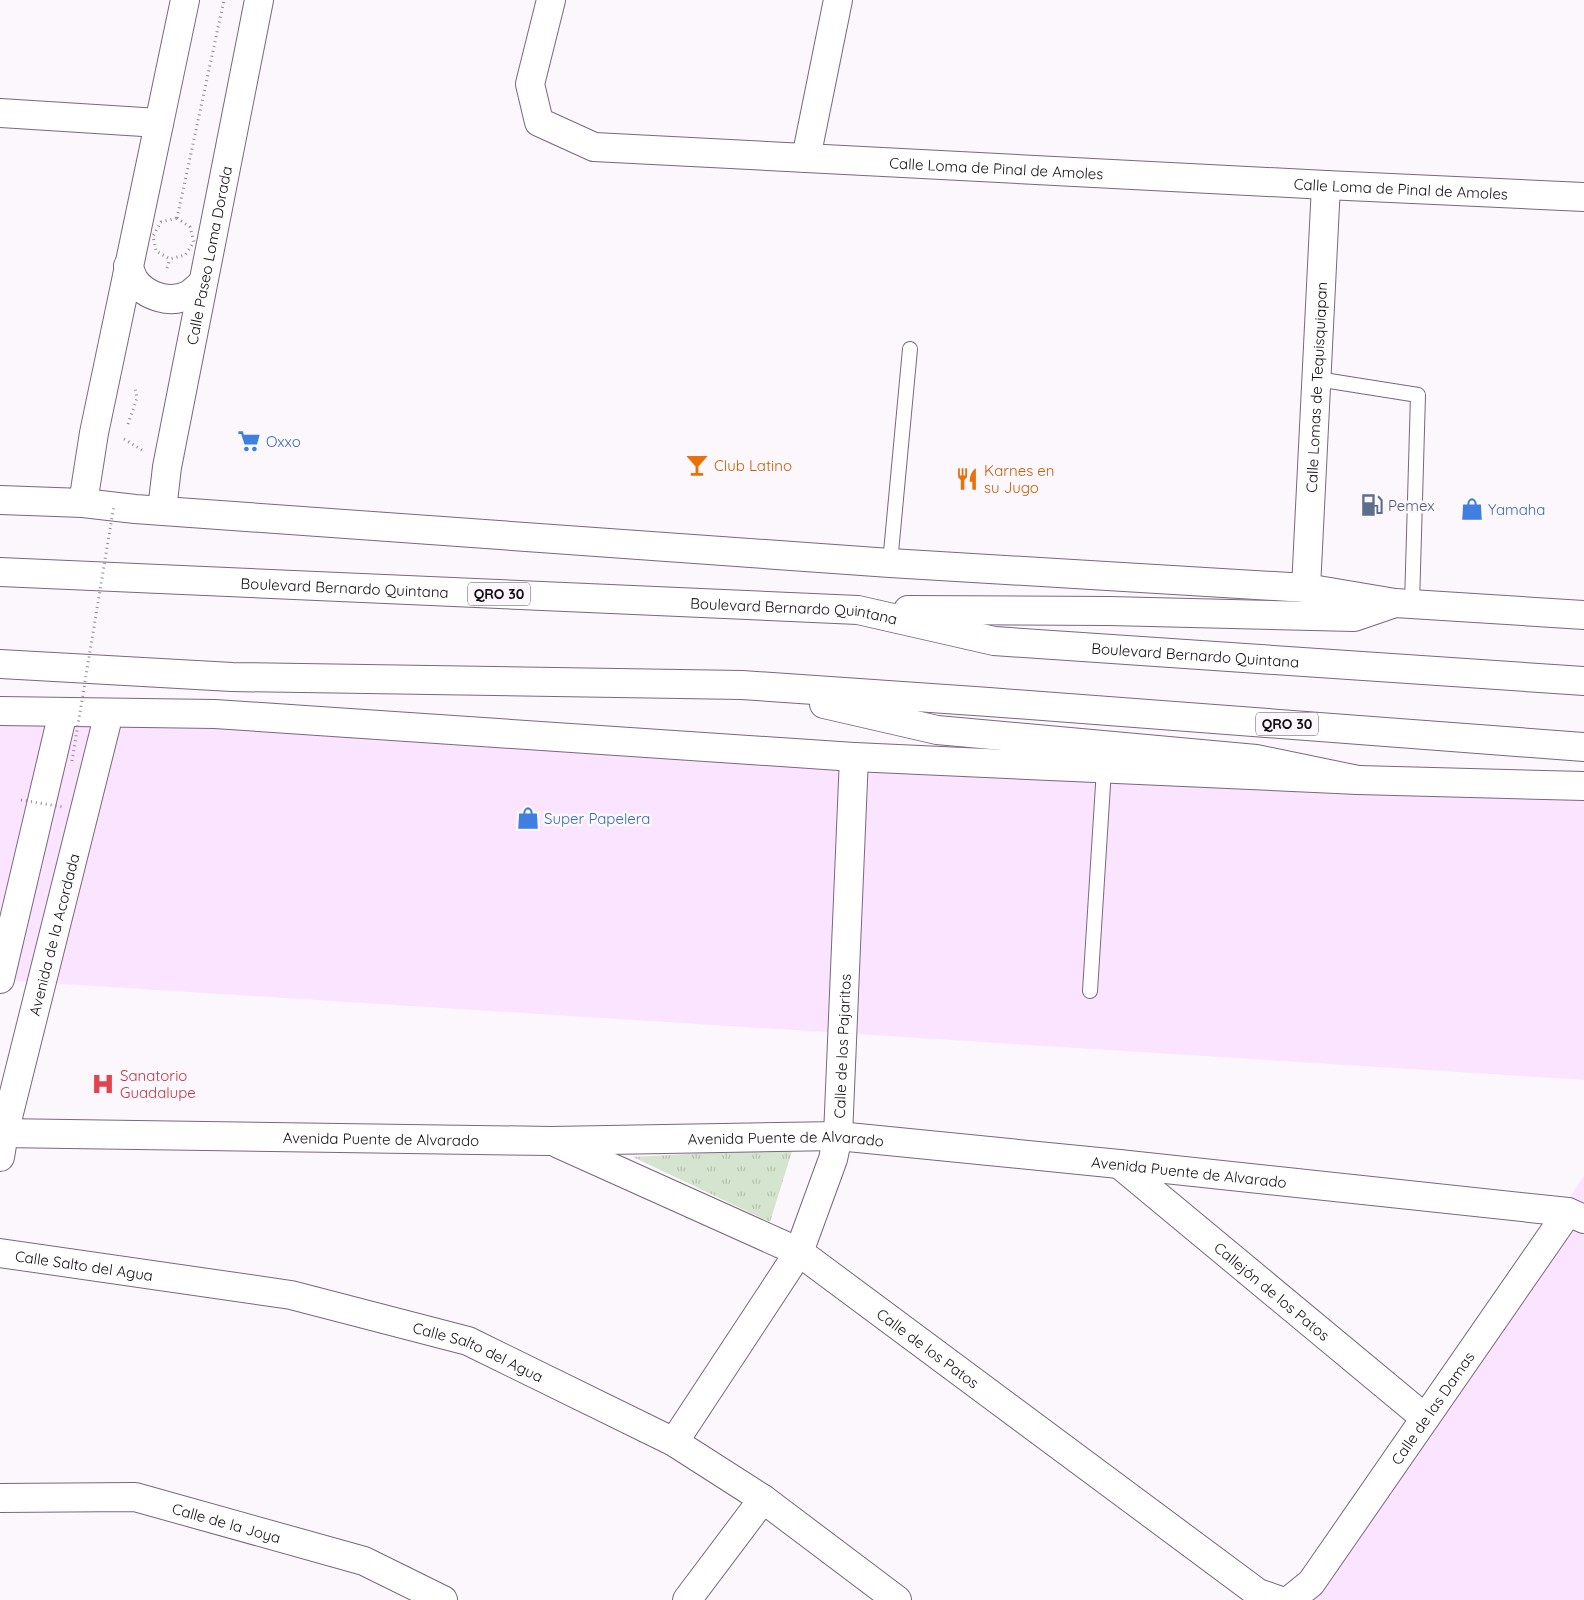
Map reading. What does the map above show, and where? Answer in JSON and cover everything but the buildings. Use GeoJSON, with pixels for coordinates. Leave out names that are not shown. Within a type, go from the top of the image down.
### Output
{"type":"FeatureCollection","features":[{"type":"Feature","properties":{"kind":"main road"},"geometry":{"type":"LineString","coordinates":[[83,503],[94,433],[128,266],[186,0]]}},
{"type":"Feature","properties":{"kind":"main road","name":"Calle Paseo Loma Dorada"},"geometry":{"type":"LineString","coordinates":[[162,510],[167,467],[258,0]]}},
{"type":"Feature","properties":{"kind":"main road","name":"Calle Loma de Pinal de Amoles"},"geometry":{"type":"LineString","coordinates":[[551,0],[530,84],[539,122],[594,147],[1584,197]]}},
{"type":"Feature","properties":{"kind":"main road"},"geometry":{"type":"LineString","coordinates":[[806,158],[838,0]]}},
{"type":"Feature","properties":{"kind":"main road"},"geometry":{"type":"LineString","coordinates":[[0,113],[159,124]]}},
{"type":"Feature","properties":{"kind":"main road","name":"Calle Lomas de Tequisquiapan"},"geometry":{"type":"LineString","coordinates":[[1306,588],[1326,185]]}},
{"type":"Feature","properties":{"kind":"main road"},"geometry":{"type":"LineString","coordinates":[[128,266],[134,279],[143,290],[157,297],[173,299],[189,294],[202,284]]}},
{"type":"Feature","properties":{"kind":"main road"},"geometry":{"type":"LineString","coordinates":[[0,500],[83,503],[135,510],[162,510],[890,563],[1306,588],[1403,604],[1584,615]]}},
{"type":"Feature","properties":{"kind":"main road","name":"Boulevard Bernardo Quintana"},"geometry":{"type":"LineString","coordinates":[[0,572],[858,610],[994,641],[1584,681]]}},
{"type":"Feature","properties":{"kind":"main road"},"geometry":{"type":"LineString","coordinates":[[858,610],[1118,611],[1354,617],[1403,604]]}},
{"type":"Feature","properties":{"kind":"main road","name":"QRO 30"},"geometry":{"type":"LineString","coordinates":[[0,664],[232,677],[742,685],[1584,747]]}},
{"type":"Feature","properties":{"kind":"main road"},"geometry":{"type":"LineString","coordinates":[[742,685],[937,730],[1256,758],[1358,780]]}},
{"type":"Feature","properties":{"kind":"main road"},"geometry":{"type":"LineString","coordinates":[[0,711],[215,714],[854,757],[1358,780],[1584,786]]}},
{"type":"Feature","properties":{"kind":"main road"},"geometry":{"type":"LineString","coordinates":[[0,979],[62,712]]}},
{"type":"Feature","properties":{"kind":"main road","name":"Avenida de la Acordada"},"geometry":{"type":"LineString","coordinates":[[1,1141],[109,712]]}},
{"type":"Feature","properties":{"kind":"main road","name":"Calle de los Pajaritos"},"geometry":{"type":"LineString","coordinates":[[674,1442],[799,1252],[833,1159],[838,1136],[854,757]]}},
{"type":"Feature","properties":{"kind":"main road","name":"Avenida Puente de Alvarado"},"geometry":{"type":"LineString","coordinates":[[1,1141],[551,1141],[838,1136],[1119,1164],[1576,1215]]}},
{"type":"Feature","properties":{"kind":"main road","name":"Calle de los Patos"},"geometry":{"type":"LineString","coordinates":[[551,1141],[799,1252],[1258,1594],[1278,1600]]}},
{"type":"Feature","properties":{"kind":"main road","name":"Callejón de los Patos"},"geometry":{"type":"LineString","coordinates":[[1119,1164],[1426,1418]]}},
{"type":"Feature","properties":{"kind":"main road","name":"Calle de las Damas"},"geometry":{"type":"LineString","coordinates":[[1290,1600],[1311,1583],[1426,1418],[1576,1215]]}},
{"type":"Feature","properties":{"kind":"main road","name":"Calle Salto del Agua"},"geometry":{"type":"LineString","coordinates":[[0,1253],[290,1295],[468,1341],[674,1442],[763,1499],[897,1600]]}},
{"type":"Feature","properties":{"kind":"main road","name":"Calle de la Joya"},"geometry":{"type":"LineString","coordinates":[[0,1498],[135,1497],[364,1561],[443,1600]]}},
{"type":"Feature","properties":{"kind":"main road"},"geometry":{"type":"LineString","coordinates":[[686,1600],[763,1499]]}},
{"type":"Feature","properties":{"kind":"lane"},"geometry":{"type":"LineString","coordinates":[[890,563],[910,349]]}},
{"type":"Feature","properties":{"kind":"lane"},"geometry":{"type":"LineString","coordinates":[[1317,379],[1418,395],[1403,604]]}},
{"type":"Feature","properties":{"kind":"lane"},"geometry":{"type":"LineString","coordinates":[[1090,990],[1104,769]]}},
{"type":"Feature","properties":{"kind":"path"},"geometry":{"type":"LineString","coordinates":[[177,218],[224,0]]}},
{"type":"Feature","properties":{"kind":"path"},"geometry":{"type":"LineString","coordinates":[[177,218],[190,227],[194,242],[185,256],[170,259],[156,251],[153,236],[162,222],[177,218]]}},
{"type":"Feature","properties":{"kind":"path"},"geometry":{"type":"LineString","coordinates":[[94,433],[123,438],[167,467]]}},
{"type":"Feature","properties":{"kind":"path"},"geometry":{"type":"LineString","coordinates":[[72,761],[114,505]]}},
{"type":"Feature","properties":{"kind":"path"},"geometry":{"type":"LineString","coordinates":[[21,800],[64,807]]}},
{"type":"Feature","properties":{"kind":"shaded area"},"geometry":{"type":"Polygon","coordinates":[[[0,711],[1584,786],[1584,1080],[0,980],[0,711]]]}},
{"type":"Feature","properties":{"kind":"shaded area"},"geometry":{"type":"Polygon","coordinates":[[[1584,1176],[1584,1600],[1298,1600],[1584,1176]]]}},
{"type":"Feature","properties":{"kind":"green space"},"geometry":{"type":"Polygon","coordinates":[[[793,1148],[770,1222],[633,1157],[793,1148]]]}},
{"type":"Feature","properties":{"kind":"place","name":"Oxxo"},"geometry":{"type":"Point","coordinates":[249,441]}},
{"type":"Feature","properties":{"kind":"place","name":"Club Latino"},"geometry":{"type":"Point","coordinates":[697,465]}},
{"type":"Feature","properties":{"kind":"place","name":"Karnes en su Jugo"},"geometry":{"type":"Point","coordinates":[967,479]}},
{"type":"Feature","properties":{"kind":"place","name":"Pemex"},"geometry":{"type":"Point","coordinates":[1372,505]}},
{"type":"Feature","properties":{"kind":"place","name":"Yamaha"},"geometry":{"type":"Point","coordinates":[1472,509]}},
{"type":"Feature","properties":{"kind":"place","name":"Super Papelera"},"geometry":{"type":"Point","coordinates":[528,818]}},
{"type":"Feature","properties":{"kind":"place","name":"Sanatorio Guadalupe"},"geometry":{"type":"Point","coordinates":[103,1084]}}]}
